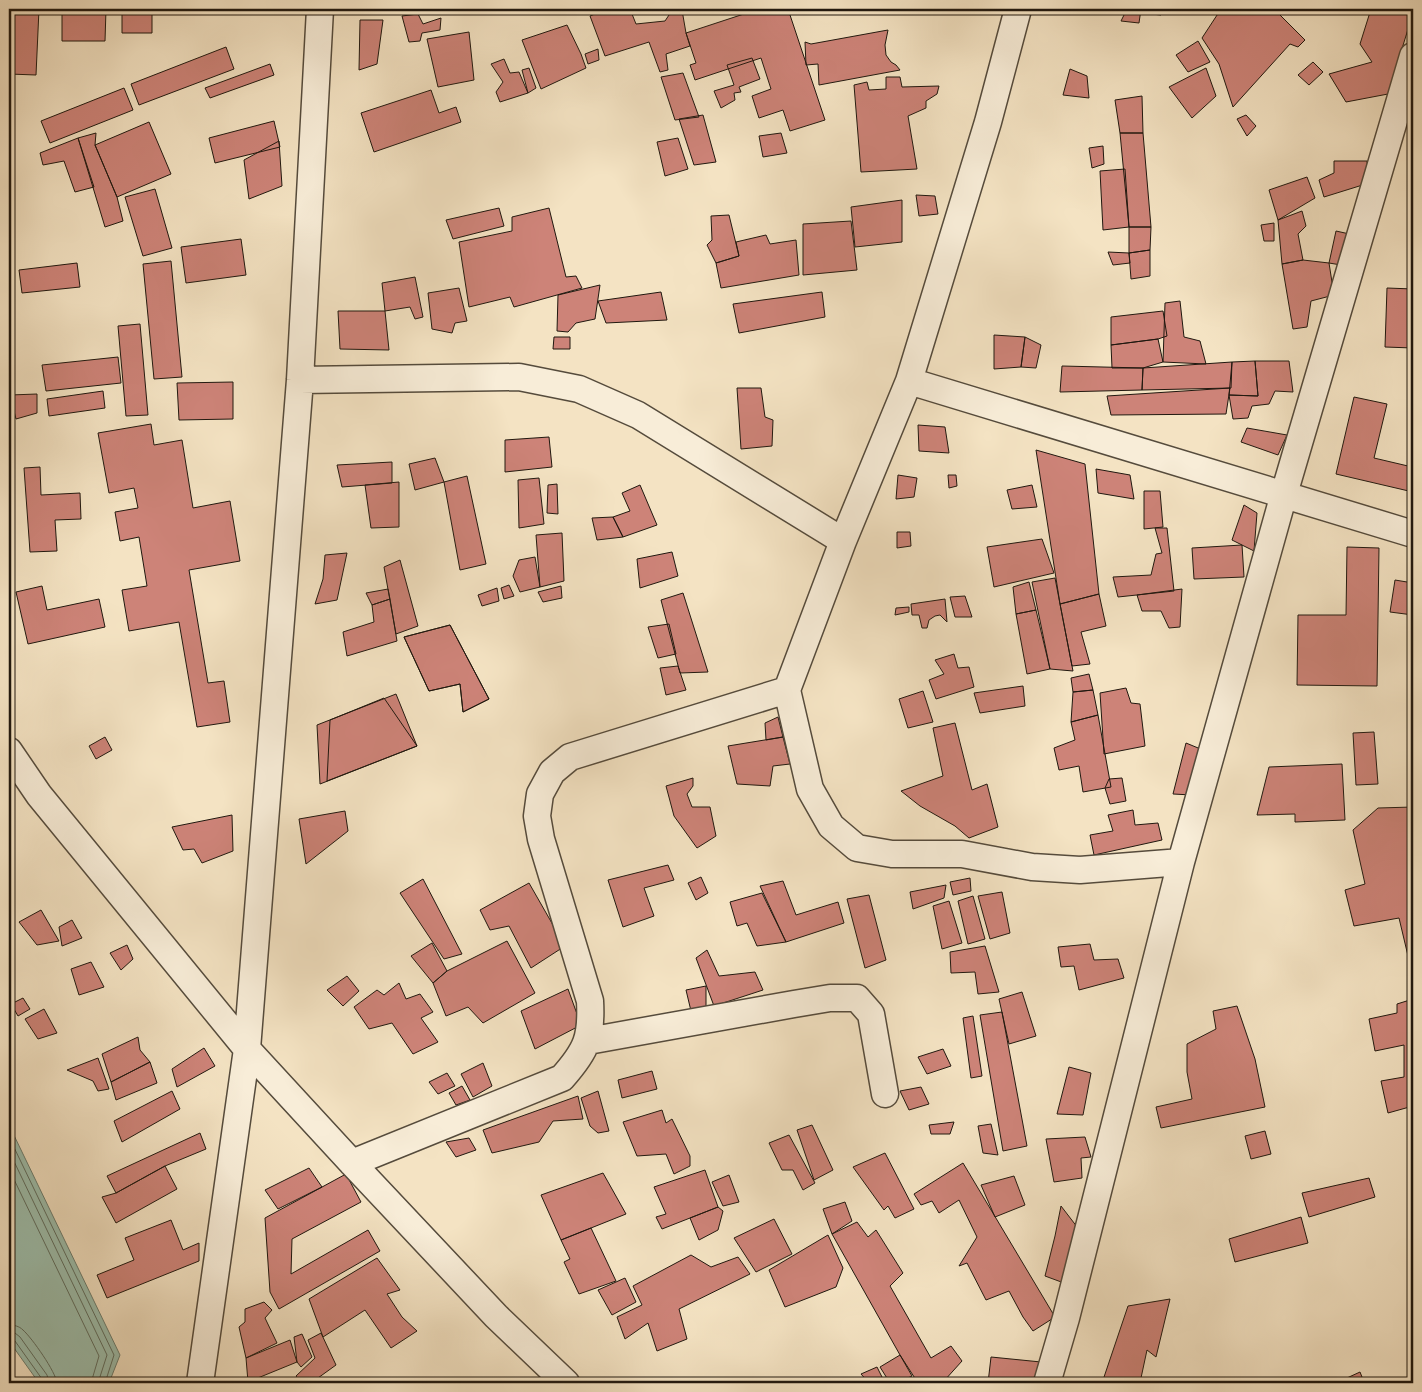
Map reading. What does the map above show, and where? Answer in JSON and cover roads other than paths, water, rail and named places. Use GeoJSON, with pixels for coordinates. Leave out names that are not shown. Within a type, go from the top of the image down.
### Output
{"type":"FeatureCollection","features":[{"type":"Feature","properties":{"kind":"street"},"geometry":{"type":"LineString","coordinates":[[200,1383],[247,1049],[300,380],[320,9]]}},
{"type":"Feature","properties":{"kind":"street"},"geometry":{"type":"LineString","coordinates":[[1018,9],[988,122],[909,381],[843,541],[787,690],[810,789],[831,826],[858,848],[892,854],[962,854],[1032,867],[1080,870],[1181,862]]}},
{"type":"Feature","properties":{"kind":"street"},"geometry":{"type":"LineString","coordinates":[[1047,1383],[1066,1318],[1181,862],[1284,494],[1413,56]]}},
{"type":"Feature","properties":{"kind":"street"},"geometry":{"type":"LineString","coordinates":[[300,380],[519,377],[578,389],[638,415],[843,541]]}},
{"type":"Feature","properties":{"kind":"street"},"geometry":{"type":"LineString","coordinates":[[909,381],[1413,534]]}},
{"type":"Feature","properties":{"kind":"street"},"geometry":{"type":"LineString","coordinates":[[352,1163],[562,1078],[577,1061],[588,1040],[592,1022],[590,1000],[541,839],[537,816],[540,794],[552,772],[570,757],[787,690]]}},
{"type":"Feature","properties":{"kind":"street"},"geometry":{"type":"LineString","coordinates":[[9,751],[38,795],[247,1049],[496,1316],[566,1383]]}},
{"type":"Feature","properties":{"kind":"street"},"geometry":{"type":"LineString","coordinates":[[588,1040],[830,998],[857,998],[871,1014],[885,1094]]}},
{"type":"Feature","properties":{"kind":"water"},"geometry":{"type":"Polygon","coordinates":[[[9,1125],[120,1355],[109,1383],[39,1383],[9,1341],[9,1125]]]}}]}
